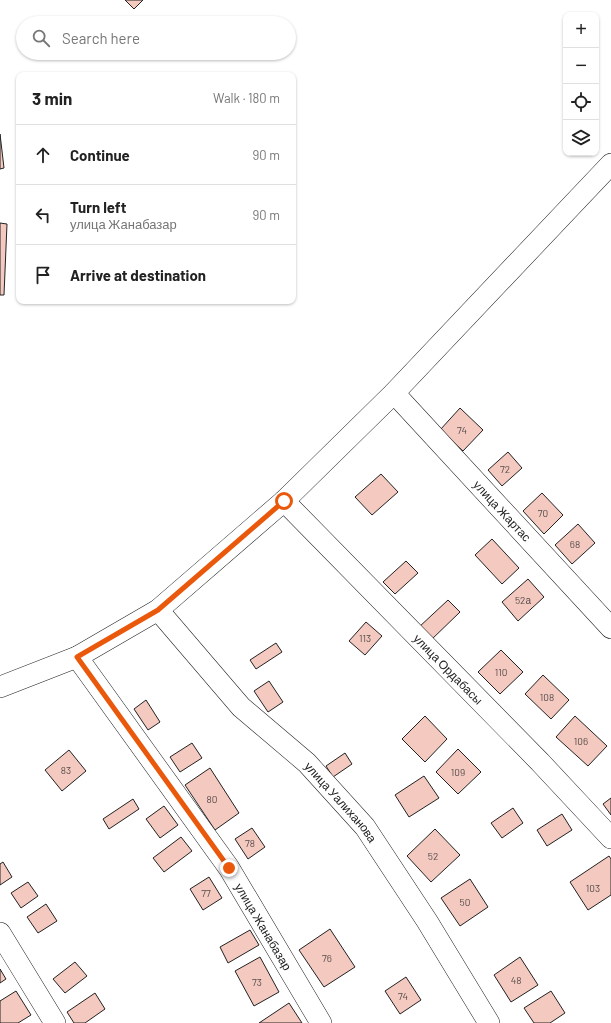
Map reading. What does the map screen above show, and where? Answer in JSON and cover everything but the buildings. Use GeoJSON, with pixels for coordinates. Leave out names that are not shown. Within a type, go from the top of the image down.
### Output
{"type":"FeatureCollection","features":[{"type":"Feature","properties":{"kind":"street"},"geometry":{"type":"LineString","coordinates":[[0,687],[77,657],[158,610],[284,501],[394,393],[611,164]]}},
{"type":"Feature","properties":{"kind":"street","name":"улица Жартас"},"geometry":{"type":"LineString","coordinates":[[394,393],[611,628]]}},
{"type":"Feature","properties":{"kind":"street","name":"улица Ордабасы"},"geometry":{"type":"LineString","coordinates":[[284,501],[540,762],[611,838]]}},
{"type":"Feature","properties":{"kind":"street","name":"улица Уалиханова"},"geometry":{"type":"LineString","coordinates":[[158,610],[241,707],[307,763],[365,827],[427,922],[489,1023]]}},
{"type":"Feature","properties":{"kind":"street","name":"улица Жанабазар"},"geometry":{"type":"LineString","coordinates":[[77,657],[229,868],[320,1023]]}},
{"type":"Feature","properties":{"kind":"street"},"geometry":{"type":"LineString","coordinates":[[0,933],[55,1023]]}},
{"type":"Feature","properties":{"kind":"route"},"geometry":{"type":"LineString","coordinates":[[229,868],[77,657],[158,610],[284,501]]}}]}
